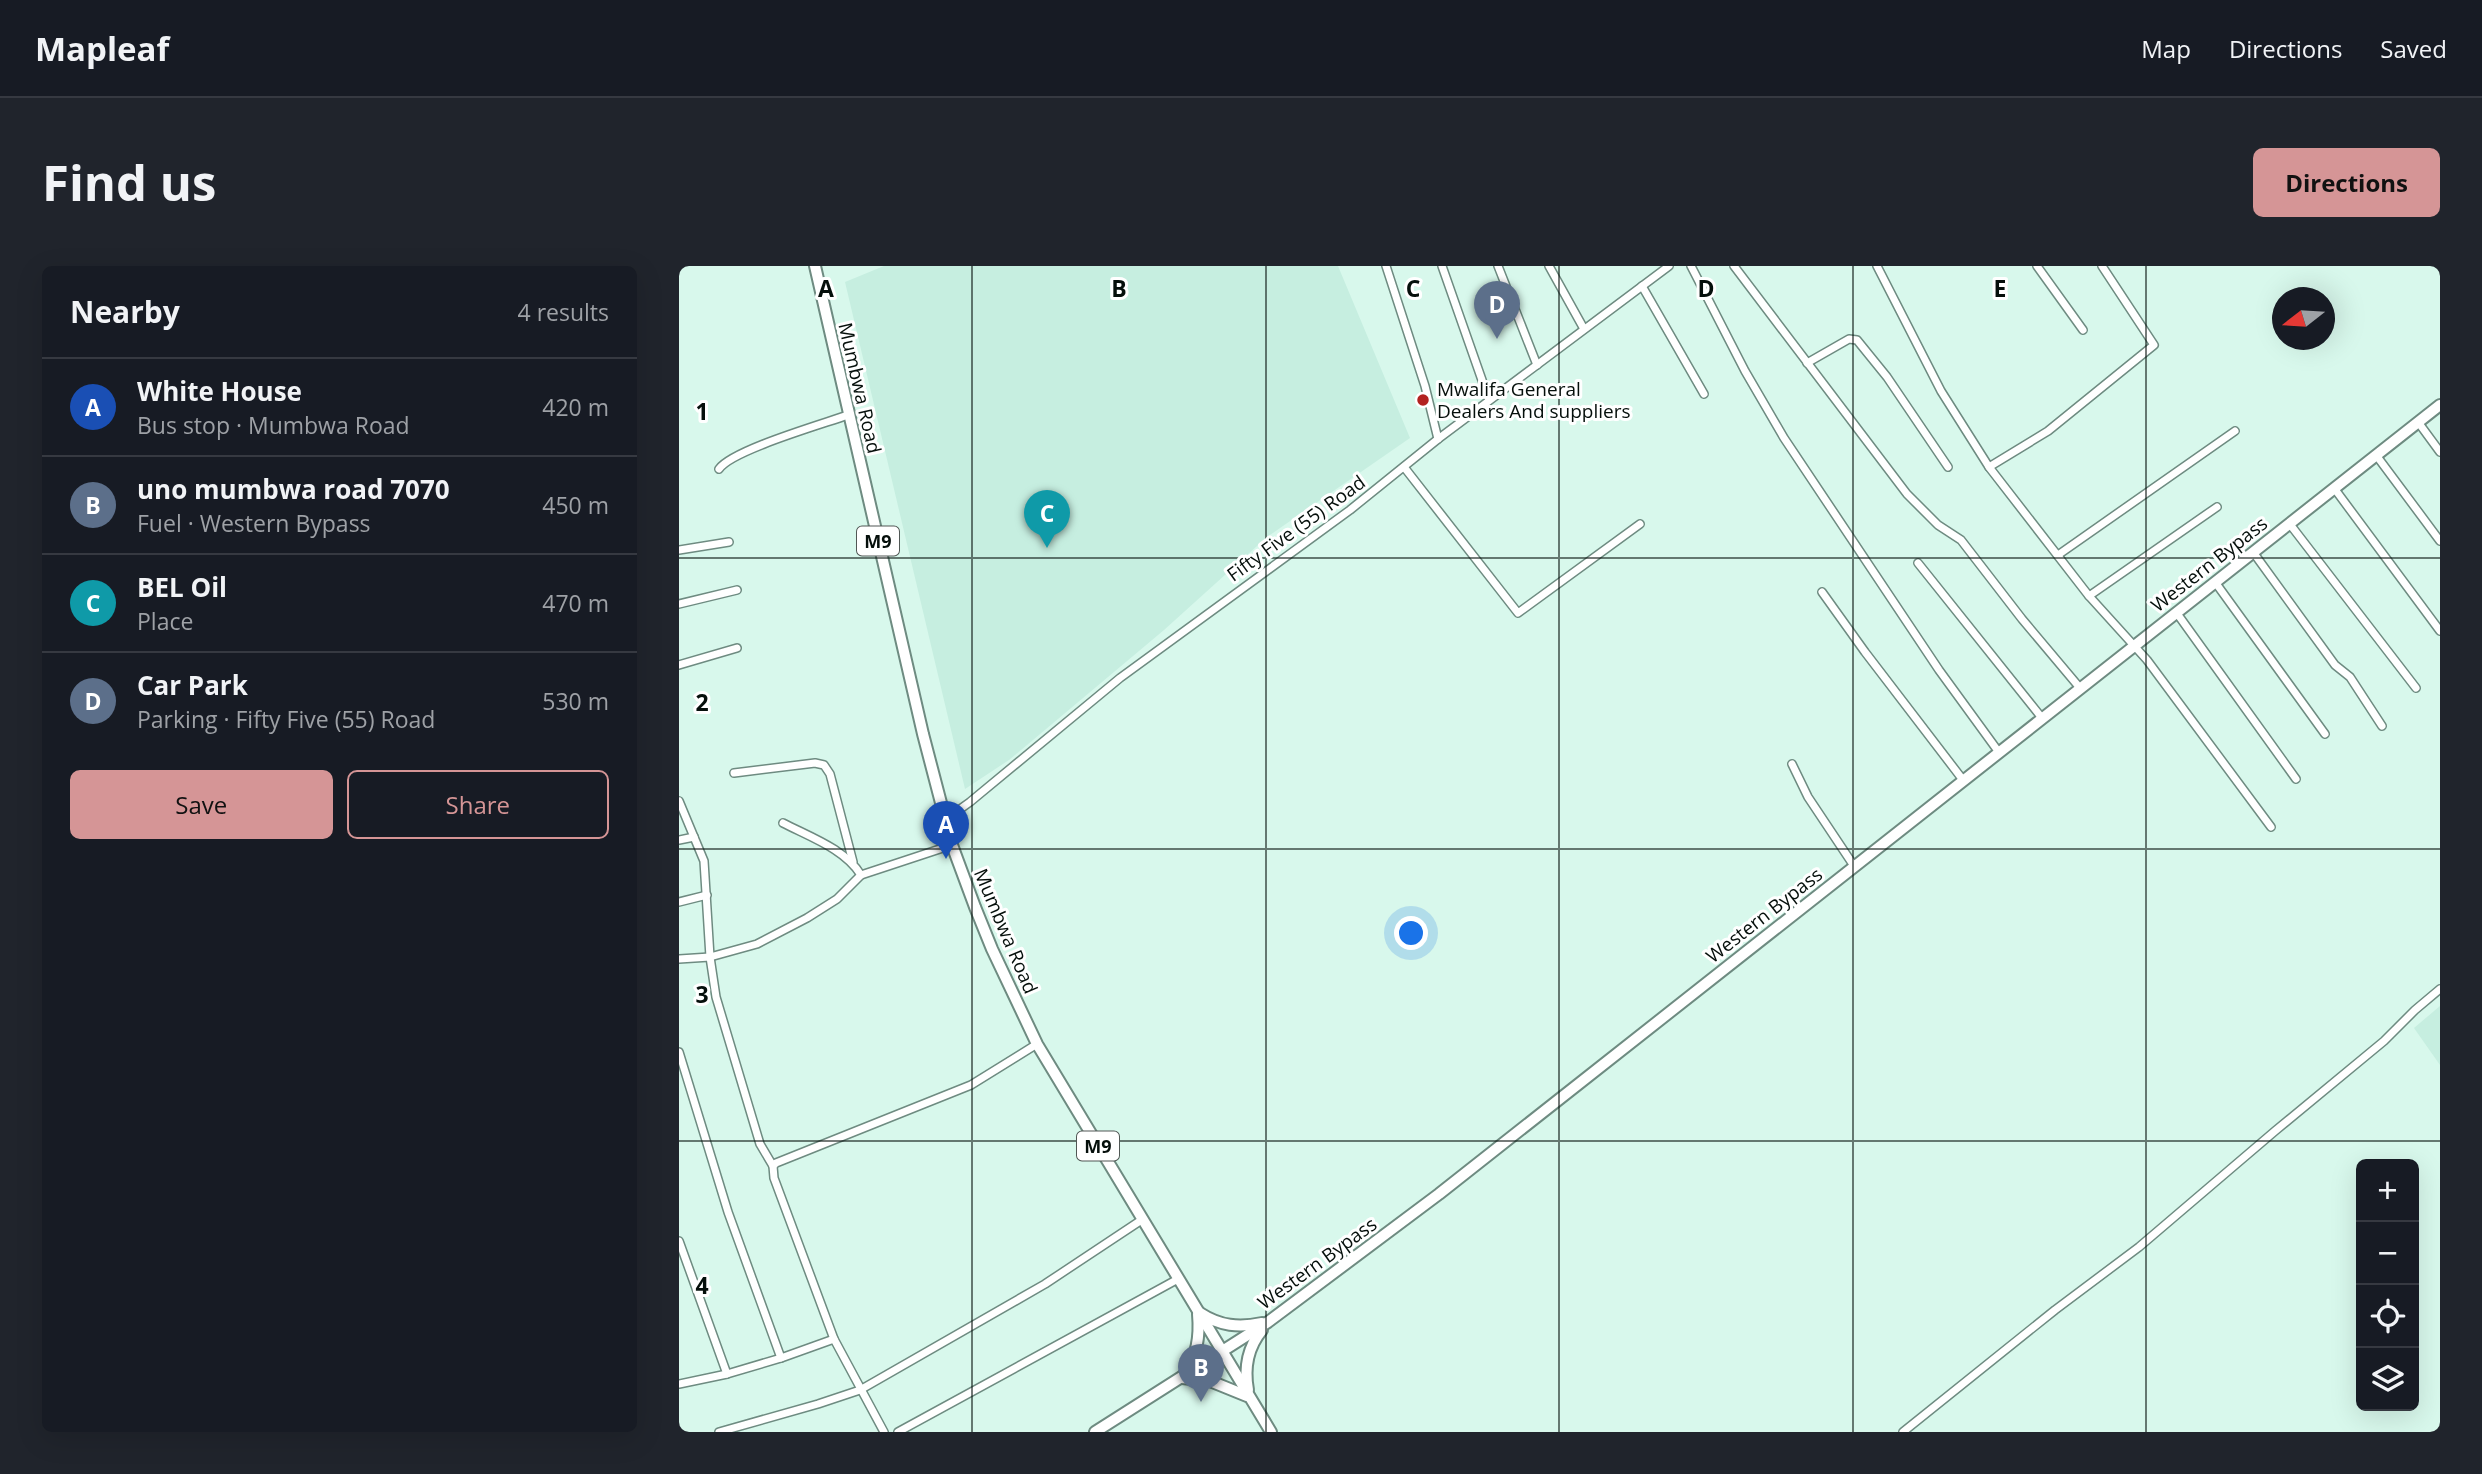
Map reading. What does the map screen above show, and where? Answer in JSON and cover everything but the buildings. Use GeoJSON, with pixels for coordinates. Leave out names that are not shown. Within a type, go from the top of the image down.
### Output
{"type":"FeatureCollection","features":[{"type":"Feature","properties":{"kind":"main road","name":"Mumbwa Road"},"geometry":{"type":"LineString","coordinates":[[815,266],[944,816],[952,845],[992,949],[1037,1044],[1271,1432]]}},
{"type":"Feature","properties":{"kind":"main road","name":"Western Bypass"},"geometry":{"type":"LineString","coordinates":[[1095,1432],[1268,1322],[1439,1194],[2440,404]]}},
{"type":"Feature","properties":{"kind":"main road"},"geometry":{"type":"LineString","coordinates":[[1197,1311],[1212,1321],[1231,1325],[1249,1326],[1268,1322]]}},
{"type":"Feature","properties":{"kind":"main road"},"geometry":{"type":"LineString","coordinates":[[1197,1311],[1199,1339],[1196,1353],[1182,1378],[1224,1385],[1249,1398]]}},
{"type":"Feature","properties":{"kind":"main road"},"geometry":{"type":"LineString","coordinates":[[1249,1398],[1246,1377],[1248,1357],[1255,1338],[1268,1322]]}},
{"type":"Feature","properties":{"kind":"street"},"geometry":{"type":"LineString","coordinates":[[1386,266],[1425,386],[1437,439]]}},
{"type":"Feature","properties":{"kind":"street"},"geometry":{"type":"LineString","coordinates":[[1442,266],[1489,400]]}},
{"type":"Feature","properties":{"kind":"street"},"geometry":{"type":"LineString","coordinates":[[1498,266],[1537,365]]}},
{"type":"Feature","properties":{"kind":"street"},"geometry":{"type":"LineString","coordinates":[[1549,266],[1584,330]]}},
{"type":"Feature","properties":{"kind":"street","name":"Fifty Five (55) Road"},"geometry":{"type":"LineString","coordinates":[[944,816],[956,812],[970,802],[1120,678],[1350,510],[1437,439],[1668,266]]}},
{"type":"Feature","properties":{"kind":"street"},"geometry":{"type":"LineString","coordinates":[[1691,266],[1784,438],[1931,659],[1999,751]]}},
{"type":"Feature","properties":{"kind":"street"},"geometry":{"type":"LineString","coordinates":[[1734,266],[1907,494],[1938,525],[1961,540],[2080,688]]}},
{"type":"Feature","properties":{"kind":"street"},"geometry":{"type":"LineString","coordinates":[[1877,266],[1941,391],[1989,467],[2089,596],[2135,645],[2271,827]]}},
{"type":"Feature","properties":{"kind":"street"},"geometry":{"type":"LineString","coordinates":[[2037,266],[2083,330]]}},
{"type":"Feature","properties":{"kind":"street"},"geometry":{"type":"LineString","coordinates":[[1989,467],[2048,431],[2154,345],[2102,266]]}},
{"type":"Feature","properties":{"kind":"street"},"geometry":{"type":"LineString","coordinates":[[1642,286],[1704,394]]}},
{"type":"Feature","properties":{"kind":"street"},"geometry":{"type":"LineString","coordinates":[[1807,363],[1850,339],[1857,340],[1887,377],[1948,467]]}},
{"type":"Feature","properties":{"kind":"street"},"geometry":{"type":"LineString","coordinates":[[719,469],[724,463],[754,449],[848,415]]}},
{"type":"Feature","properties":{"kind":"street"},"geometry":{"type":"LineString","coordinates":[[2418,422],[2440,452]]}},
{"type":"Feature","properties":{"kind":"street"},"geometry":{"type":"LineString","coordinates":[[2058,555],[2235,431]]}},
{"type":"Feature","properties":{"kind":"street"},"geometry":{"type":"LineString","coordinates":[[2376,455],[2440,541]]}},
{"type":"Feature","properties":{"kind":"street"},"geometry":{"type":"LineString","coordinates":[[1404,467],[1518,612],[1640,524]]}},
{"type":"Feature","properties":{"kind":"street"},"geometry":{"type":"LineString","coordinates":[[2334,488],[2440,631]]}},
{"type":"Feature","properties":{"kind":"street"},"geometry":{"type":"LineString","coordinates":[[2089,596],[2217,507]]}},
{"type":"Feature","properties":{"kind":"street"},"geometry":{"type":"LineString","coordinates":[[2289,523],[2416,688]]}},
{"type":"Feature","properties":{"kind":"street"},"geometry":{"type":"LineString","coordinates":[[679,550],[729,542]]}},
{"type":"Feature","properties":{"kind":"street"},"geometry":{"type":"LineString","coordinates":[[2253,552],[2329,657],[2342,673],[2350,677],[2382,726]]}},
{"type":"Feature","properties":{"kind":"street"},"geometry":{"type":"LineString","coordinates":[[1917,563],[2042,718]]}},
{"type":"Feature","properties":{"kind":"street"},"geometry":{"type":"LineString","coordinates":[[2215,582],[2325,734]]}},
{"type":"Feature","properties":{"kind":"street"},"geometry":{"type":"LineString","coordinates":[[679,604],[737,590]]}},
{"type":"Feature","properties":{"kind":"street"},"geometry":{"type":"LineString","coordinates":[[1822,592],[1864,652],[1963,780]]}},
{"type":"Feature","properties":{"kind":"street"},"geometry":{"type":"LineString","coordinates":[[2176,612],[2296,779]]}},
{"type":"Feature","properties":{"kind":"street"},"geometry":{"type":"LineString","coordinates":[[679,665],[737,648]]}},
{"type":"Feature","properties":{"kind":"street"},"geometry":{"type":"LineString","coordinates":[[734,773],[815,763],[824,765],[830,774],[853,862],[861,875]]}},
{"type":"Feature","properties":{"kind":"street"},"geometry":{"type":"LineString","coordinates":[[1792,764],[1808,797],[1854,866]]}},
{"type":"Feature","properties":{"kind":"street"},"geometry":{"type":"LineString","coordinates":[[679,801],[704,862],[716,997],[760,1144],[773,1166],[774,1178],[834,1339],[884,1432]]}},
{"type":"Feature","properties":{"kind":"street"},"geometry":{"type":"LineString","coordinates":[[783,823],[853,862]]}},
{"type":"Feature","properties":{"kind":"street"},"geometry":{"type":"LineString","coordinates":[[679,840],[694,837]]}},
{"type":"Feature","properties":{"kind":"street"},"geometry":{"type":"LineString","coordinates":[[679,959],[711,957],[757,944],[837,899],[861,875],[952,845]]}},
{"type":"Feature","properties":{"kind":"street"},"geometry":{"type":"LineString","coordinates":[[679,901],[707,895]]}},
{"type":"Feature","properties":{"kind":"street"},"geometry":{"type":"LineString","coordinates":[[1903,1432],[2055,1310],[2139,1247],[2384,1041],[2440,989]]}},
{"type":"Feature","properties":{"kind":"street"},"geometry":{"type":"LineString","coordinates":[[773,1166],[971,1085],[1037,1044]]}},
{"type":"Feature","properties":{"kind":"street"},"geometry":{"type":"LineString","coordinates":[[679,1052],[728,1212],[781,1358]]}},
{"type":"Feature","properties":{"kind":"street"},"geometry":{"type":"LineString","coordinates":[[719,1432],[860,1390],[1045,1284],[1143,1219]]}},
{"type":"Feature","properties":{"kind":"street"},"geometry":{"type":"LineString","coordinates":[[679,1241],[727,1374]]}},
{"type":"Feature","properties":{"kind":"street"},"geometry":{"type":"LineString","coordinates":[[898,1432],[1178,1279]]}},
{"type":"Feature","properties":{"kind":"street"},"geometry":{"type":"LineString","coordinates":[[679,1384],[727,1374],[834,1339]]}},
{"type":"Feature","properties":{"kind":"shaded area"},"geometry":{"type":"Polygon","coordinates":[[[884,266],[1338,266],[1410,438],[1267,537],[1164,630],[1009,760],[965,789],[845,282],[884,266]]]}},
{"type":"Feature","properties":{"kind":"shaded area"},"geometry":{"type":"Polygon","coordinates":[[[2440,1006],[2440,1065],[2414,1028],[2440,1006]]]}},
{"type":"Feature","properties":{"kind":"place","name":"Car Park"},"geometry":{"type":"Point","coordinates":[1497,339]}},
{"type":"Feature","properties":{"kind":"place","name":"Mwalifa General Dealers And suppliers"},"geometry":{"type":"Point","coordinates":[1423,400]}},
{"type":"Feature","properties":{"kind":"place","name":"BEL Oil"},"geometry":{"type":"Point","coordinates":[1047,548]}},
{"type":"Feature","properties":{"kind":"place","name":"White House"},"geometry":{"type":"Point","coordinates":[946,859]}},
{"type":"Feature","properties":{"kind":"place","name":"uno mumbwa road 7070"},"geometry":{"type":"Point","coordinates":[1201,1402]}}]}
